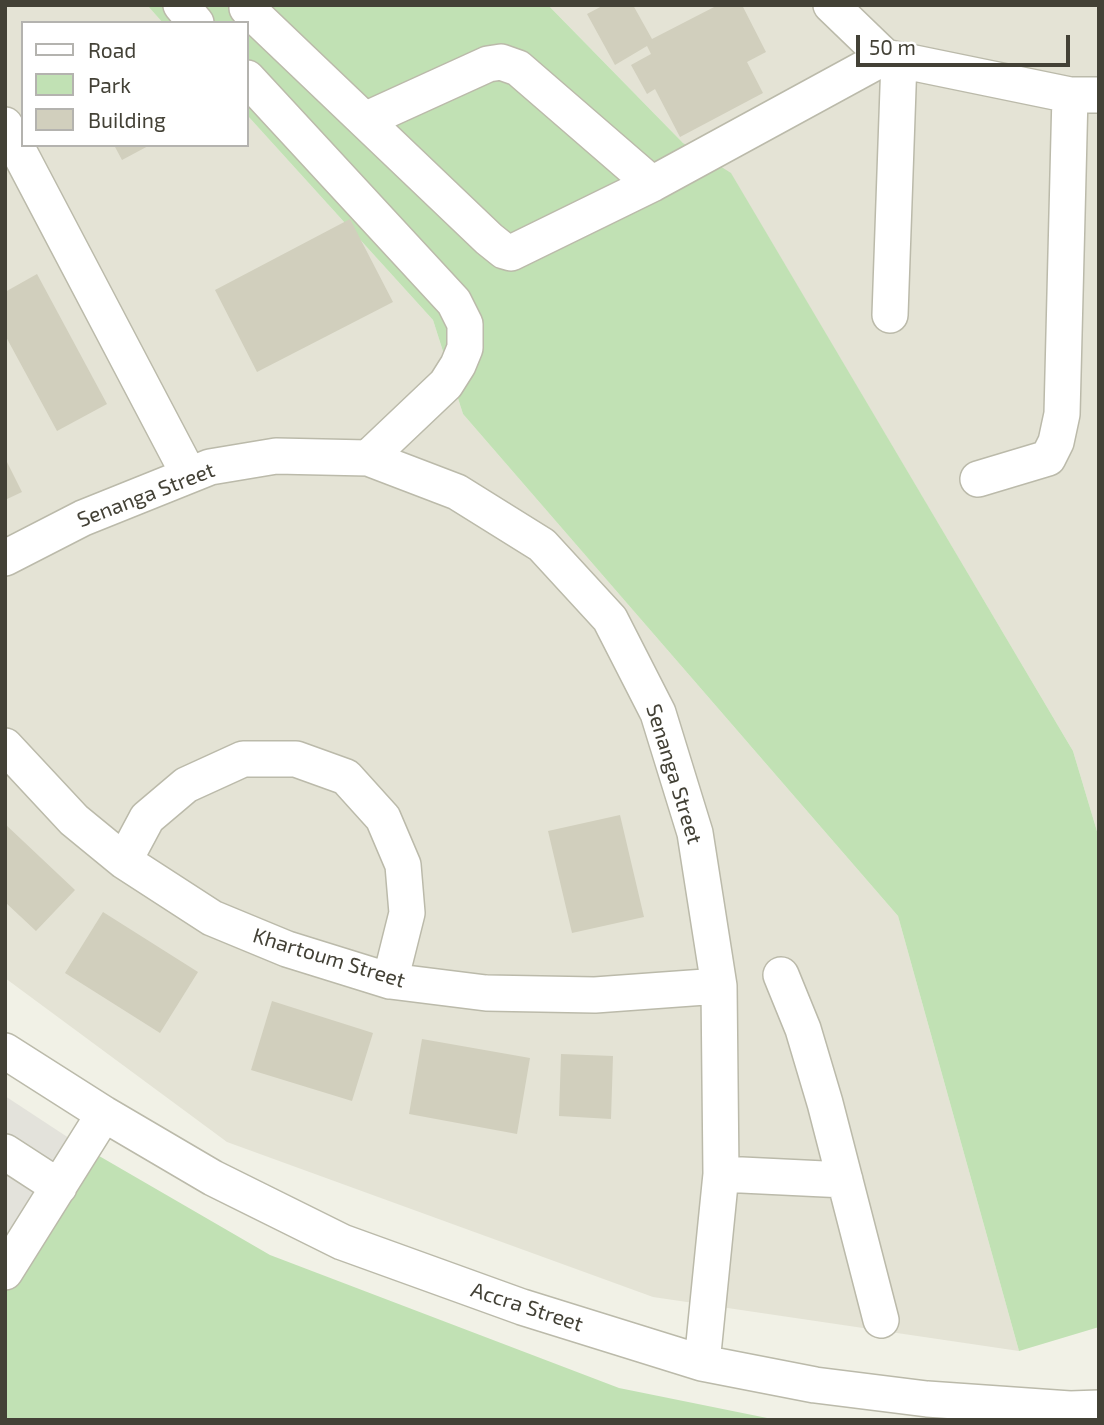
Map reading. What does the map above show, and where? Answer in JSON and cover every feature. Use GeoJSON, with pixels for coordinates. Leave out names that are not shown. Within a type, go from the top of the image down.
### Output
{"type":"FeatureCollection","features":[{"type":"Feature","properties":{"kind":"street"},"geometry":{"type":"LineString","coordinates":[[181,5],[194,21]]}},
{"type":"Feature","properties":{"kind":"street"},"geometry":{"type":"LineString","coordinates":[[833,6],[892,59],[1084,95],[1062,414],[1056,442],[1048,457],[978,478]]}},
{"type":"Feature","properties":{"kind":"street"},"geometry":{"type":"LineString","coordinates":[[243,12],[365,120],[489,239],[511,253],[652,184],[892,59]]}},
{"type":"Feature","properties":{"kind":"street"},"geometry":{"type":"LineString","coordinates":[[890,315],[892,59]]}},
{"type":"Feature","properties":{"kind":"street"},"geometry":{"type":"LineString","coordinates":[[365,120],[488,64],[501,62],[518,68],[652,184]]}},
{"type":"Feature","properties":{"kind":"street"},"geometry":{"type":"LineString","coordinates":[[248,79],[454,302],[465,324],[465,348],[446,384],[369,458]]}},
{"type":"Feature","properties":{"kind":"street"},"geometry":{"type":"LineString","coordinates":[[5,125],[189,475]]}},
{"type":"Feature","properties":{"kind":"street","name":"Senanga Street"},"geometry":{"type":"LineString","coordinates":[[5,558],[83,518],[210,467],[276,456],[369,458],[457,492],[542,545],[610,619],[658,713],[695,833],[719,986],[721,1174],[702,1363]]}},
{"type":"Feature","properties":{"kind":"street","name":"Khartoum Street"},"geometry":{"type":"LineString","coordinates":[[5,746],[74,820],[124,861],[212,918],[287,949],[390,981],[486,993],[595,995],[719,986]]}},
{"type":"Feature","properties":{"kind":"street"},"geometry":{"type":"LineString","coordinates":[[124,861],[147,818],[186,785],[243,759],[296,758],[346,777],[383,818],[403,865],[407,913],[390,981]]}},
{"type":"Feature","properties":{"kind":"street"},"geometry":{"type":"LineString","coordinates":[[781,975],[803,1029],[825,1103],[881,1320]]}},
{"type":"Feature","properties":{"kind":"street","name":"Accra Street"},"geometry":{"type":"LineString","coordinates":[[5,1051],[104,1114],[213,1178],[342,1242],[522,1307],[702,1363],[815,1385],[927,1399],[1099,1409]]}},
{"type":"Feature","properties":{"kind":"street"},"geometry":{"type":"LineString","coordinates":[[5,1272],[104,1114]]}},
{"type":"Feature","properties":{"kind":"street"},"geometry":{"type":"LineString","coordinates":[[5,1152],[59,1187]]}},
{"type":"Feature","properties":{"kind":"street"},"geometry":{"type":"LineString","coordinates":[[721,1174],[845,1180]]}},
{"type":"Feature","properties":{"kind":"shaded area"},"geometry":{"type":"Polygon","coordinates":[[[5,5],[147,5],[161,21],[21,21],[21,147],[248,147],[248,116],[433,320],[463,414],[898,916],[1019,1351],[653,1297],[227,1142],[5,978],[5,5]]]}},
{"type":"Feature","properties":{"kind":"shaded area"},"geometry":{"type":"Polygon","coordinates":[[[548,5],[1099,5],[1099,838],[1073,751],[731,174],[683,143],[548,5]]]}},
{"type":"Feature","properties":{"kind":"shaded area"},"geometry":{"type":"Polygon","coordinates":[[[5,1096],[75,1142],[5,1251],[5,1096]]]}},
{"type":"Feature","properties":{"kind":"green space"},"geometry":{"type":"Polygon","coordinates":[[[147,5],[548,5],[683,143],[731,173],[1073,751],[1099,838],[1099,1327],[1019,1351],[898,916],[463,414],[433,320],[248,116],[248,21],[161,21],[147,5]]]}},
{"type":"Feature","properties":{"kind":"green space"},"geometry":{"type":"Polygon","coordinates":[[[75,1142],[270,1255],[619,1388],[777,1420],[5,1420],[5,1251],[75,1142]]]}},
{"type":"Feature","properties":{"kind":"building"},"geometry":{"type":"Polygon","coordinates":[[[604,5],[633,5],[652,39],[718,5],[742,5],[766,52],[747,62],[763,93],[680,137],[655,89],[647,94],[631,65],[651,54],[647,46],[615,65],[587,14],[604,5]]]}},
{"type":"Feature","properties":{"kind":"building"},"geometry":{"type":"Polygon","coordinates":[[[115,147],[146,147],[122,160],[115,147]]]}},
{"type":"Feature","properties":{"kind":"building"},"geometry":{"type":"Polygon","coordinates":[[[350,219],[393,302],[257,372],[215,290],[350,219]]]}},
{"type":"Feature","properties":{"kind":"building"},"geometry":{"type":"Polygon","coordinates":[[[37,274],[107,404],[57,431],[5,335],[5,292],[37,274]]]}},
{"type":"Feature","properties":{"kind":"building"},"geometry":{"type":"Polygon","coordinates":[[[5,458],[22,492],[5,500],[5,458]]]}},
{"type":"Feature","properties":{"kind":"building"},"geometry":{"type":"Polygon","coordinates":[[[620,815],[644,917],[572,933],[548,831],[620,815]]]}},
{"type":"Feature","properties":{"kind":"building"},"geometry":{"type":"Polygon","coordinates":[[[5,824],[75,890],[36,931],[5,902],[5,824]]]}},
{"type":"Feature","properties":{"kind":"building"},"geometry":{"type":"Polygon","coordinates":[[[103,912],[198,972],[160,1033],[65,973],[103,912]]]}},
{"type":"Feature","properties":{"kind":"building"},"geometry":{"type":"Polygon","coordinates":[[[272,1001],[373,1033],[352,1101],[251,1070],[272,1001]]]}},
{"type":"Feature","properties":{"kind":"building"},"geometry":{"type":"Polygon","coordinates":[[[422,1039],[530,1058],[517,1134],[409,1114],[422,1039]]]}},
{"type":"Feature","properties":{"kind":"building"},"geometry":{"type":"Polygon","coordinates":[[[561,1054],[613,1056],[611,1119],[559,1116],[561,1054]]]}}]}
